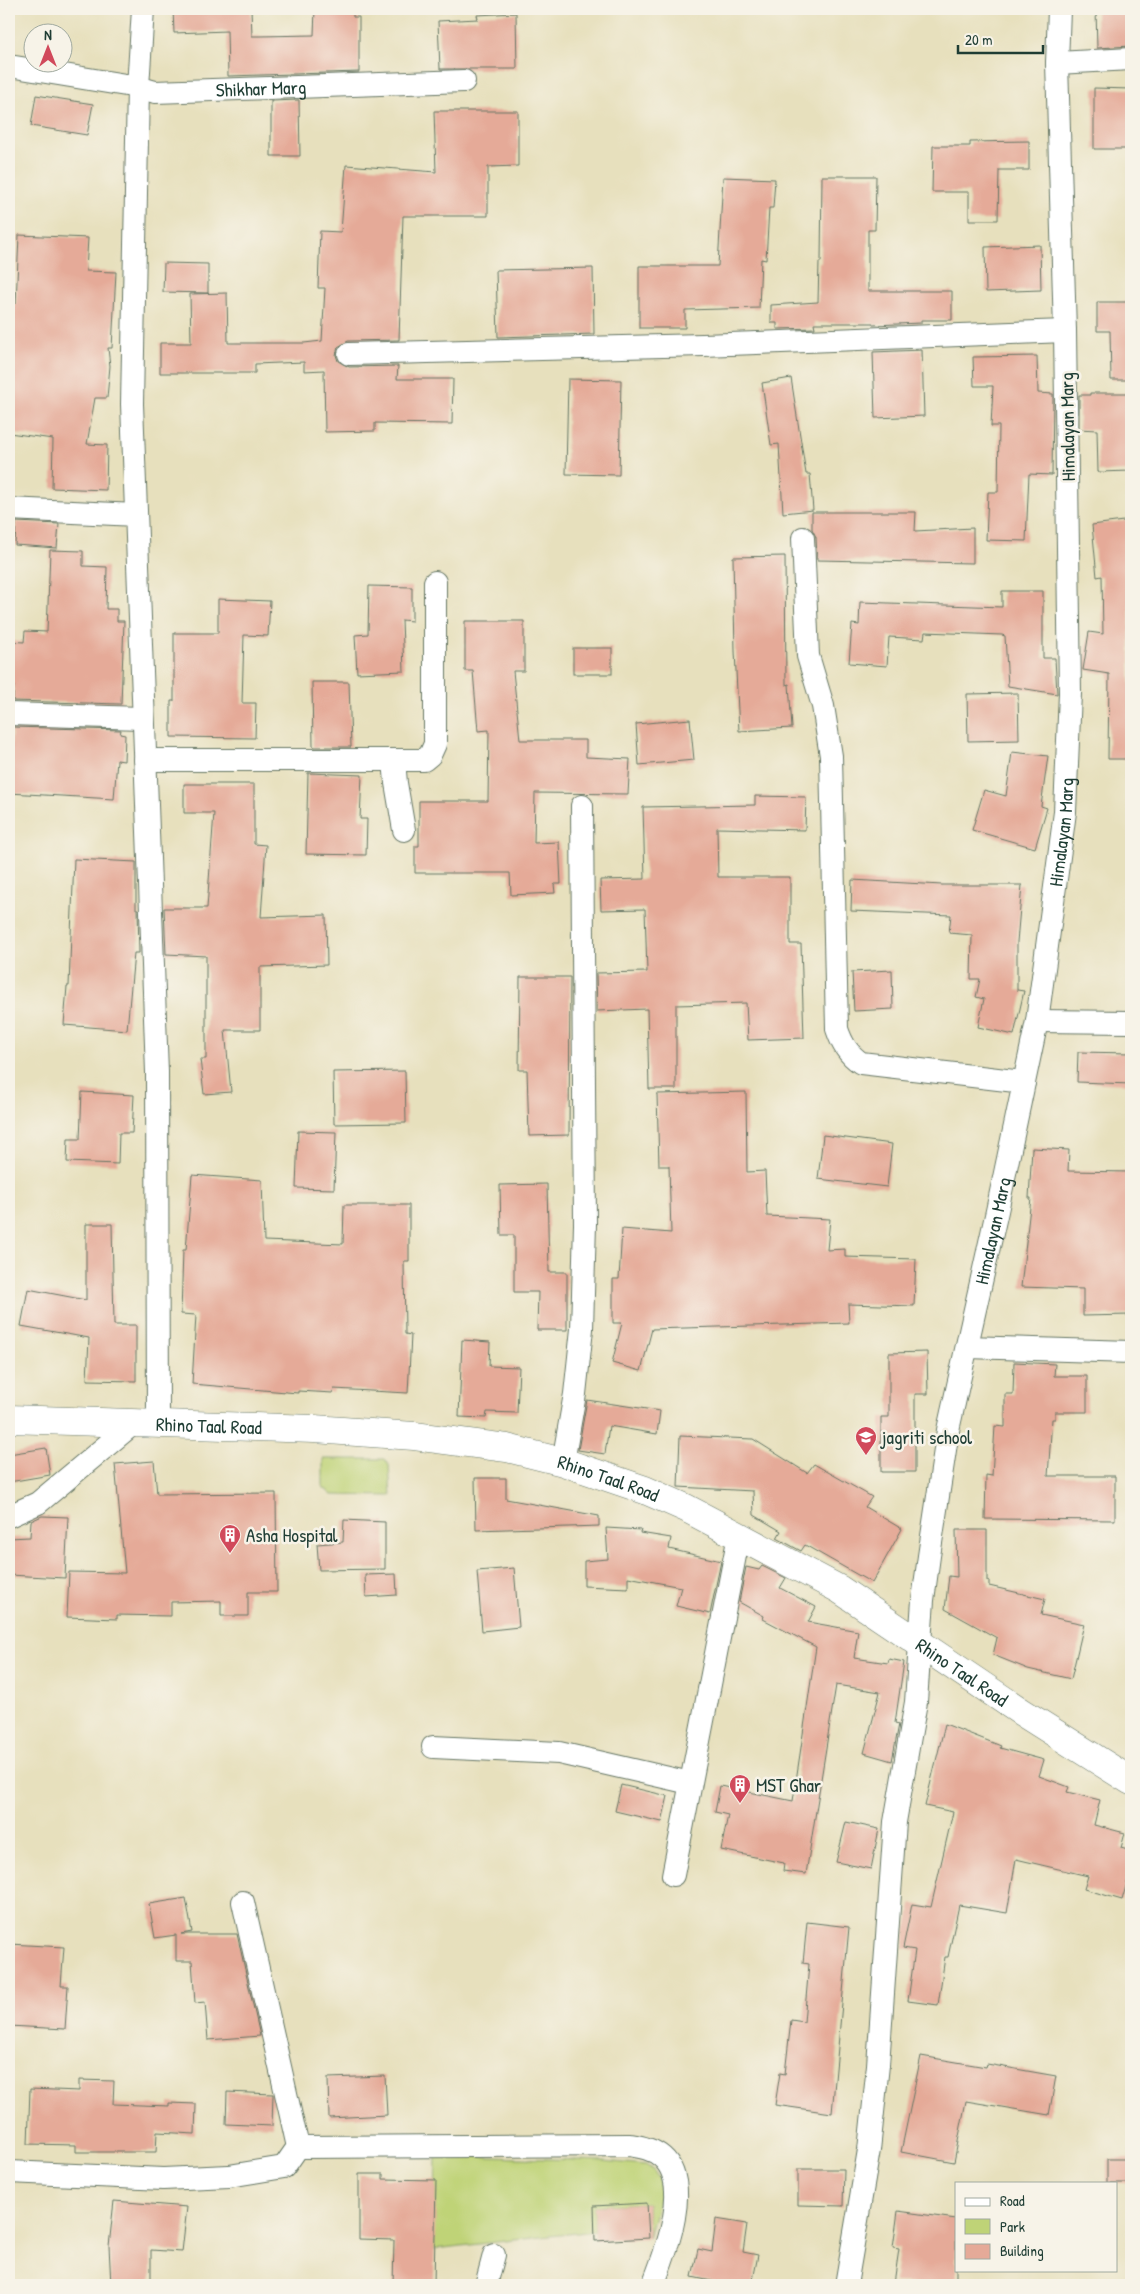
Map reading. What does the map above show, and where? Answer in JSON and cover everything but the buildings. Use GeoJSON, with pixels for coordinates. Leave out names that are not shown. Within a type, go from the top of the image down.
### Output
{"type":"FeatureCollection","features":[{"type":"Feature","properties":{"kind":"street"},"geometry":{"type":"LineString","coordinates":[[9,1516],[38,1503],[146,1422],[157,1072],[142,718],[132,404],[138,86],[143,9]]}},
{"type":"Feature","properties":{"kind":"street","name":"Himalayan Marg"},"geometry":{"type":"LineString","coordinates":[[846,2285],[869,2150],[878,2065],[895,1822],[916,1702],[919,1642],[927,1565],[948,1430],[1037,1022],[1065,812],[1069,703],[1065,331],[1058,63],[1059,9]]}},
{"type":"Feature","properties":{"kind":"street"},"geometry":{"type":"LineString","coordinates":[[1058,63],[1131,59]]}},
{"type":"Feature","properties":{"kind":"street","name":"Shikhar Marg"},"geometry":{"type":"LineString","coordinates":[[9,66],[138,86],[155,92],[464,81]]}},
{"type":"Feature","properties":{"kind":"street"},"geometry":{"type":"LineString","coordinates":[[349,354],[703,345],[1065,331]]}},
{"type":"Feature","properties":{"kind":"street"},"geometry":{"type":"LineString","coordinates":[[9,509],[136,515]]}},
{"type":"Feature","properties":{"kind":"street"},"geometry":{"type":"LineString","coordinates":[[803,538],[808,656],[823,706],[831,756],[837,1028],[842,1043],[850,1056],[862,1063],[1024,1082]]}},
{"type":"Feature","properties":{"kind":"street"},"geometry":{"type":"LineString","coordinates":[[145,760],[424,760],[430,755],[435,744],[435,582]]}},
{"type":"Feature","properties":{"kind":"street"},"geometry":{"type":"LineString","coordinates":[[9,714],[142,718]]}},
{"type":"Feature","properties":{"kind":"street"},"geometry":{"type":"LineString","coordinates":[[394,760],[404,830]]}},
{"type":"Feature","properties":{"kind":"street"},"geometry":{"type":"LineString","coordinates":[[564,1462],[575,1394],[582,1329],[585,1233],[582,806]]}},
{"type":"Feature","properties":{"kind":"street"},"geometry":{"type":"LineString","coordinates":[[1037,1022],[1131,1022]]}},
{"type":"Feature","properties":{"kind":"street"},"geometry":{"type":"LineString","coordinates":[[967,1347],[1131,1352]]}},
{"type":"Feature","properties":{"kind":"street","name":"Rhino Taal Road"},"geometry":{"type":"LineString","coordinates":[[9,1419],[314,1429],[414,1436],[507,1448],[564,1462],[645,1490],[739,1535],[839,1589],[1020,1711],[1131,1781]]}},
{"type":"Feature","properties":{"kind":"street"},"geometry":{"type":"LineString","coordinates":[[673,1875],[739,1535]]}},
{"type":"Feature","properties":{"kind":"street"},"geometry":{"type":"LineString","coordinates":[[433,1747],[517,1749],[559,1753],[690,1783]]}},
{"type":"Feature","properties":{"kind":"street"},"geometry":{"type":"LineString","coordinates":[[9,2172],[163,2179],[228,2176],[284,2167],[298,2147],[243,1902]]}},
{"type":"Feature","properties":{"kind":"street"},"geometry":{"type":"LineString","coordinates":[[298,2147],[630,2145],[648,2149],[663,2157],[674,2176],[677,2208],[653,2285]]}},
{"type":"Feature","properties":{"kind":"street"},"geometry":{"type":"LineString","coordinates":[[486,2285],[494,2255]]}},
{"type":"Feature","properties":{"kind":"green space"},"geometry":{"type":"Polygon","coordinates":[[[323,1459],[385,1459],[389,1465],[391,1496],[332,1495],[323,1487],[323,1459]]]}},
{"type":"Feature","properties":{"kind":"green space"},"geometry":{"type":"Polygon","coordinates":[[[436,2155],[604,2161],[646,2165],[654,2171],[659,2179],[661,2192],[649,2238],[647,2203],[594,2206],[595,2231],[434,2249],[436,2155]]]}},
{"type":"Feature","properties":{"kind":"place","name":"jagriti school"},"geometry":{"type":"Point","coordinates":[866,1456]}},
{"type":"Feature","properties":{"kind":"place","name":"Asha Hospital"},"geometry":{"type":"Point","coordinates":[230,1554]}},
{"type":"Feature","properties":{"kind":"place","name":"MST Ghar"},"geometry":{"type":"Point","coordinates":[740,1804]}}]}
